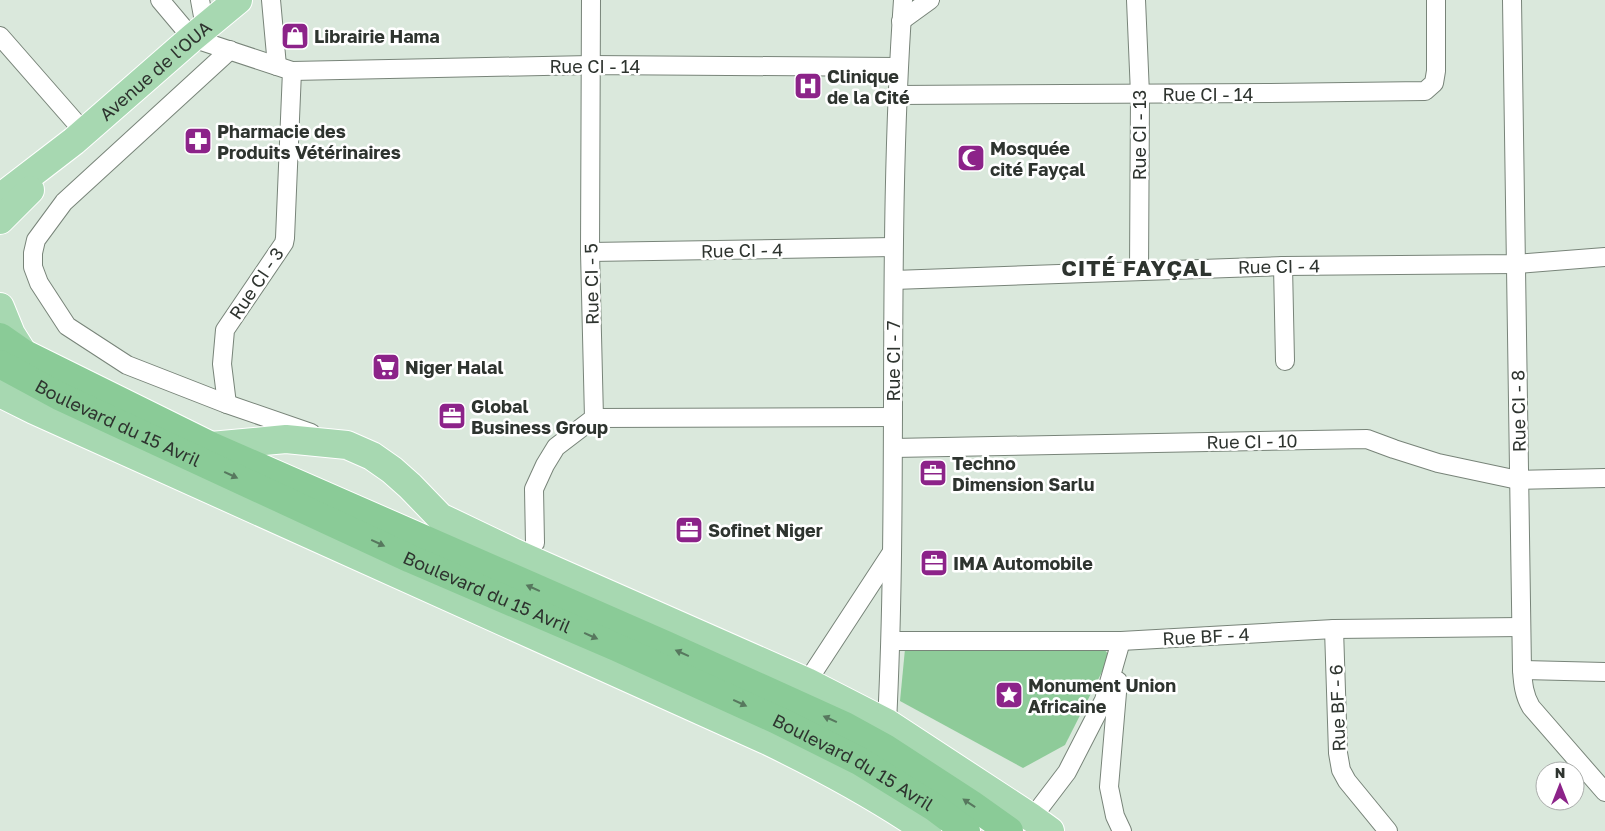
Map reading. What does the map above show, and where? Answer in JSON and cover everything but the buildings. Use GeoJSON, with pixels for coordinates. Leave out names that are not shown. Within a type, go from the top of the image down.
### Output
{"type":"FeatureCollection","features":[{"type":"Feature","properties":{"kind":"highway","name":"Boulevard du 15 Avril"},"geometry":{"type":"LineString","coordinates":[[0,337],[12,358],[59,396],[411,558],[616,647],[777,720],[861,762],[934,807],[966,831]]}},
{"type":"Feature","properties":{"kind":"highway","name":"Boulevard du 15 Avril"},"geometry":{"type":"LineString","coordinates":[[12,358],[666,645],[845,726],[885,748],[1009,831]]}},
{"type":"Feature","properties":{"kind":"main road","name":"Avenue de l'OUA"},"geometry":{"type":"LineString","coordinates":[[11,198],[198,32],[238,0]]}},
{"type":"Feature","properties":{"kind":"main road"},"geometry":{"type":"LineString","coordinates":[[0,220],[11,198]]}},
{"type":"Feature","properties":{"kind":"main road"},"geometry":{"type":"LineString","coordinates":[[0,237],[11,198]]}},
{"type":"Feature","properties":{"kind":"main road"},"geometry":{"type":"LineString","coordinates":[[0,307],[11,334],[12,358]]}},
{"type":"Feature","properties":{"kind":"main road","name":"Boulevard du 15 Avril"},"geometry":{"type":"LineString","coordinates":[[0,393],[766,740],[853,784],[927,831]]}},
{"type":"Feature","properties":{"kind":"main road","name":"Boulevard du 15 Avril"},"geometry":{"type":"LineString","coordinates":[[0,402],[34,410]]}},
{"type":"Feature","properties":{"kind":"main road","name":"Boulevard du 15 Avril"},"geometry":{"type":"LineString","coordinates":[[211,446],[286,439],[347,445],[372,456],[410,486],[440,517],[515,553],[807,682],[887,723],[1041,824]]}},
{"type":"Feature","properties":{"kind":"street"},"geometry":{"type":"LineString","coordinates":[[160,0],[198,32],[230,50],[284,68]]}},
{"type":"Feature","properties":{"kind":"street"},"geometry":{"type":"LineString","coordinates":[[198,32],[200,0]]}},
{"type":"Feature","properties":{"kind":"street","name":"Rue CI - 3"},"geometry":{"type":"LineString","coordinates":[[227,404],[222,364],[225,330],[286,238],[284,68],[271,0]]}},
{"type":"Feature","properties":{"kind":"street","name":"Rue CI - 5"},"geometry":{"type":"LineString","coordinates":[[591,0],[590,252],[594,418]]}},
{"type":"Feature","properties":{"kind":"street","name":"Rue CI - 7"},"geometry":{"type":"LineString","coordinates":[[887,723],[891,641],[893,247],[896,95],[903,0]]}},
{"type":"Feature","properties":{"kind":"street"},"geometry":{"type":"LineString","coordinates":[[901,21],[930,0]]}},
{"type":"Feature","properties":{"kind":"street","name":"Rue CI - 13"},"geometry":{"type":"LineString","coordinates":[[1136,0],[1140,94],[1138,270]]}},
{"type":"Feature","properties":{"kind":"street","name":"Rue CI - 14"},"geometry":{"type":"LineString","coordinates":[[896,95],[1425,90],[1434,83],[1436,71],[1436,0]]}},
{"type":"Feature","properties":{"kind":"street","name":"Rue CI - 8"},"geometry":{"type":"LineString","coordinates":[[1512,0],[1518,480],[1523,688],[1526,698],[1532,707],[1605,792]]}},
{"type":"Feature","properties":{"kind":"street"},"geometry":{"type":"LineString","coordinates":[[0,36],[79,137]]}},
{"type":"Feature","properties":{"kind":"street"},"geometry":{"type":"LineString","coordinates":[[230,50],[64,202],[36,240],[33,267],[38,283],[66,326],[127,365],[227,404],[347,445]]}},
{"type":"Feature","properties":{"kind":"street","name":"Rue CI - 14"},"geometry":{"type":"LineString","coordinates":[[284,68],[590,65],[898,67]]}},
{"type":"Feature","properties":{"kind":"street","name":"Rue CI - 4"},"geometry":{"type":"LineString","coordinates":[[590,252],[893,247]]}},
{"type":"Feature","properties":{"kind":"street","name":"Rue CI - 4"},"geometry":{"type":"LineString","coordinates":[[894,280],[1283,266],[1516,264],[1605,257]]}},
{"type":"Feature","properties":{"kind":"street"},"geometry":{"type":"LineString","coordinates":[[1283,266],[1285,361]]}},
{"type":"Feature","properties":{"kind":"street"},"geometry":{"type":"LineString","coordinates":[[536,543],[534,489],[545,465],[556,447],[594,418],[893,417]]}},
{"type":"Feature","properties":{"kind":"street","name":"Rue CI - 10"},"geometry":{"type":"LineString","coordinates":[[893,448],[1367,439],[1438,464],[1518,480],[1605,478]]}},
{"type":"Feature","properties":{"kind":"street"},"geometry":{"type":"LineString","coordinates":[[807,682],[892,552]]}},
{"type":"Feature","properties":{"kind":"street","name":"Rue BF - 4"},"geometry":{"type":"LineString","coordinates":[[891,641],[1121,641],[1334,629],[1521,627]]}},
{"type":"Feature","properties":{"kind":"street","name":"Rue BF - 6"},"geometry":{"type":"LineString","coordinates":[[1334,629],[1338,753],[1341,770],[1347,781],[1388,831]]}},
{"type":"Feature","properties":{"kind":"street"},"geometry":{"type":"LineString","coordinates":[[1041,824],[1104,700],[1121,641]]}},
{"type":"Feature","properties":{"kind":"street"},"geometry":{"type":"LineString","coordinates":[[1121,641],[1110,787],[1115,816],[1122,831]]}},
{"type":"Feature","properties":{"kind":"street"},"geometry":{"type":"LineString","coordinates":[[1522,670],[1605,672]]}},
{"type":"Feature","properties":{"kind":"green space"},"geometry":{"type":"Polygon","coordinates":[[[1102,647],[1110,656],[1065,745],[1023,768],[900,701],[905,649],[1102,647]]]}},
{"type":"Feature","properties":{"kind":"place","name":"Librairie Hama"},"geometry":{"type":"Point","coordinates":[295,36]}},
{"type":"Feature","properties":{"kind":"place","name":"Clinique de la Cité"},"geometry":{"type":"Point","coordinates":[808,86]}},
{"type":"Feature","properties":{"kind":"place","name":"Pharmacie des Produits Vétérinaires"},"geometry":{"type":"Point","coordinates":[198,141]}},
{"type":"Feature","properties":{"kind":"place","name":"Mosquée cité Fayçal"},"geometry":{"type":"Point","coordinates":[971,158]}},
{"type":"Feature","properties":{"kind":"place","name":"Niger Halal"},"geometry":{"type":"Point","coordinates":[386,367]}},
{"type":"Feature","properties":{"kind":"place","name":"Global Business Group"},"geometry":{"type":"Point","coordinates":[452,416]}},
{"type":"Feature","properties":{"kind":"place","name":"Techno Dimension Sarlu"},"geometry":{"type":"Point","coordinates":[933,473]}},
{"type":"Feature","properties":{"kind":"place","name":"Sofinet Niger"},"geometry":{"type":"Point","coordinates":[689,530]}},
{"type":"Feature","properties":{"kind":"place","name":"IMA Automobile"},"geometry":{"type":"Point","coordinates":[934,563]}},
{"type":"Feature","properties":{"kind":"place","name":"Monument Union Africaine"},"geometry":{"type":"Point","coordinates":[1009,695]}},
{"type":"Feature","properties":{"kind":"district","name":"CITÉ FAYÇAL"},"geometry":{"type":"Point","coordinates":[1137,267]}}]}
